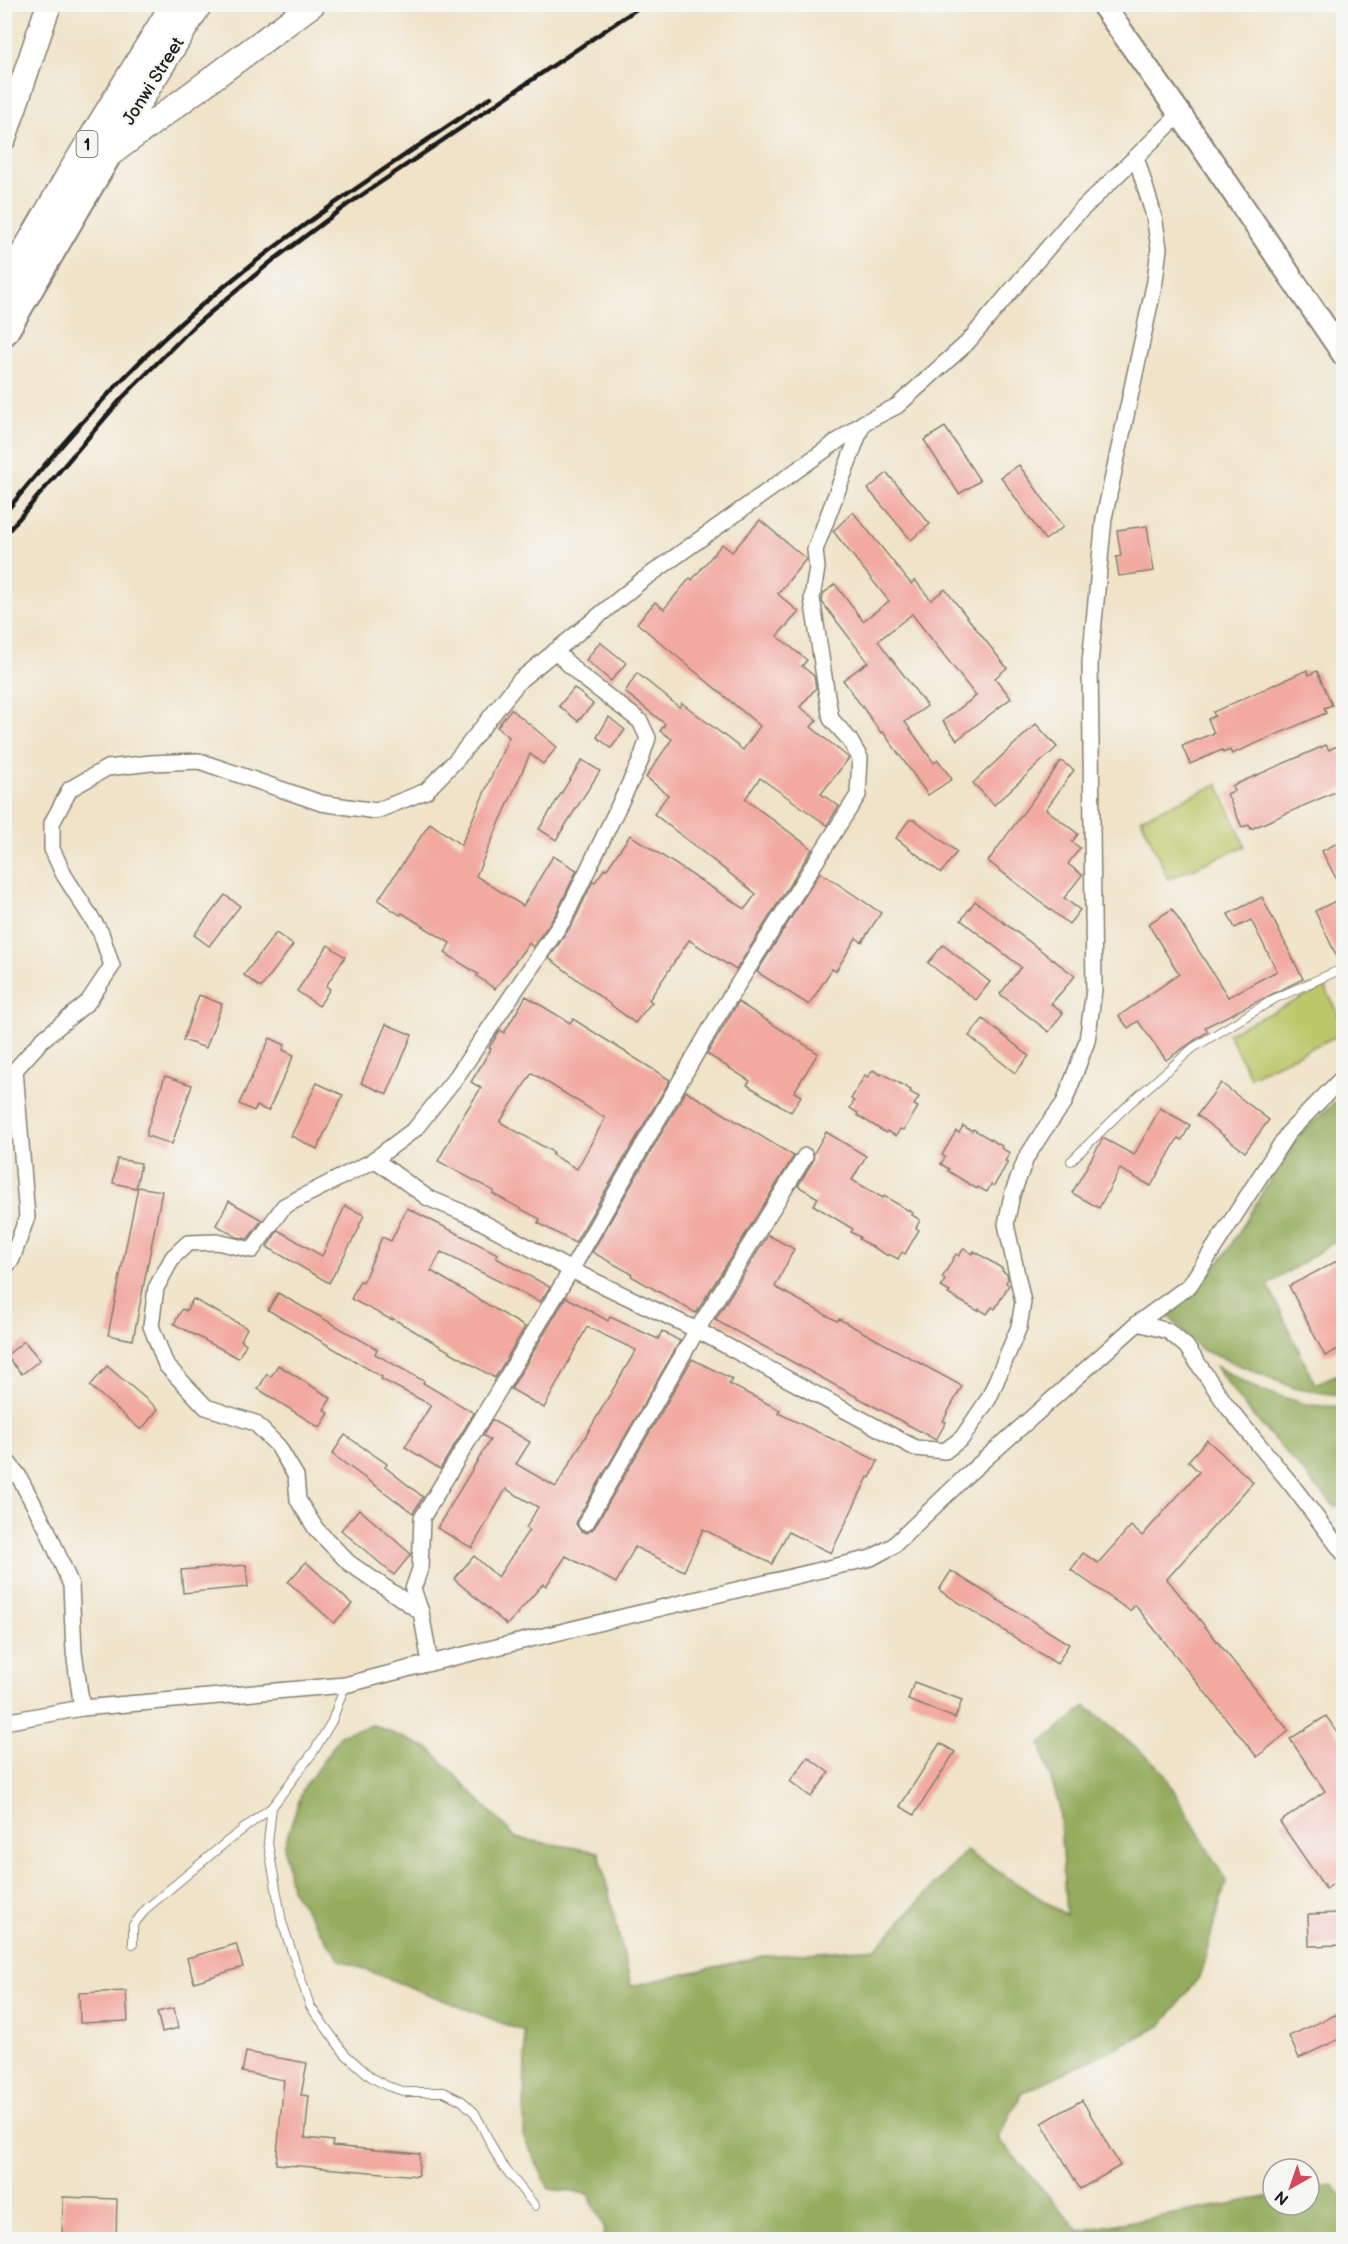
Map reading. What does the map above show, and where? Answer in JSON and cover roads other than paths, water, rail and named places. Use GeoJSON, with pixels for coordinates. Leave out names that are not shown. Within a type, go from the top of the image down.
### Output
{"type":"FeatureCollection","features":[{"type":"Feature","properties":{"kind":"highway","name":"1"},"geometry":{"type":"LineString","coordinates":[[4,331],[105,158]]}},
{"type":"Feature","properties":{"kind":"main road"},"geometry":{"type":"LineString","coordinates":[[4,138],[49,4]]}},
{"type":"Feature","properties":{"kind":"main road","name":"Jonwi Street"},"geometry":{"type":"LineString","coordinates":[[4,286],[69,174],[173,4]]}},
{"type":"Feature","properties":{"kind":"main road","name":"Jonwi Street"},"geometry":{"type":"LineString","coordinates":[[105,158],[200,4]]}},
{"type":"Feature","properties":{"kind":"main road"},"geometry":{"type":"LineString","coordinates":[[105,158],[313,4]]}},
{"type":"Feature","properties":{"kind":"street"},"geometry":{"type":"LineString","coordinates":[[1102,4],[1344,355]]}},
{"type":"Feature","properties":{"kind":"street"},"geometry":{"type":"LineString","coordinates":[[4,1269],[12,1259],[27,1217],[15,1070],[42,1040],[88,1002],[112,966],[101,933],[64,875],[52,849],[52,823],[70,789],[107,768],[151,762],[200,761],[321,803],[376,811],[426,792],[458,759],[520,680],[555,651],[640,582],[863,423],[897,406],[967,343],[1074,217],[1180,114]]}},
{"type":"Feature","properties":{"kind":"street"},"geometry":{"type":"LineString","coordinates":[[374,1159],[428,1198],[469,1215],[572,1270],[697,1330],[915,1448],[945,1451],[962,1438],[989,1398],[1019,1327],[1023,1302],[1005,1224],[1012,1195],[1026,1158],[1064,1103],[1086,1041],[1094,990],[1090,663],[1104,518],[1155,281],[1159,248],[1154,216],[1136,157]]}},
{"type":"Feature","properties":{"kind":"street"},"geometry":{"type":"LineString","coordinates":[[430,1663],[421,1612],[413,1589],[420,1569],[422,1518],[572,1270],[718,1014],[858,795],[860,758],[849,739],[831,719],[812,598],[817,568],[814,550],[863,423]]}},
{"type":"Feature","properties":{"kind":"street"},"geometry":{"type":"LineString","coordinates":[[421,1612],[349,1563],[316,1529],[298,1500],[296,1476],[278,1446],[255,1423],[206,1407],[166,1365],[151,1326],[156,1288],[173,1257],[188,1243],[217,1242],[252,1250],[284,1206],[374,1159],[415,1129],[443,1094],[564,919],[648,738],[640,721],[580,676],[555,651]]}},
{"type":"Feature","properties":{"kind":"street"},"geometry":{"type":"LineString","coordinates":[[4,1722],[82,1708],[345,1685],[871,1558],[893,1546],[966,1476],[1138,1323],[1190,1285],[1288,1132],[1344,1076]]}},
{"type":"Feature","properties":{"kind":"street"},"geometry":{"type":"LineString","coordinates":[[586,1523],[697,1330],[805,1156]]}},
{"type":"Feature","properties":{"kind":"street"},"geometry":{"type":"LineString","coordinates":[[1138,1323],[1168,1331],[1186,1346],[1227,1406],[1291,1484],[1344,1554]]}},
{"type":"Feature","properties":{"kind":"street"},"geometry":{"type":"LineString","coordinates":[[4,1457],[18,1475],[47,1529],[71,1585],[74,1652],[82,1708]]}},
{"type":"Feature","properties":{"kind":"lane"},"geometry":{"type":"LineString","coordinates":[[1071,1161],[1128,1105],[1193,1048],[1276,998],[1344,968]]}},
{"type":"Feature","properties":{"kind":"lane"},"geometry":{"type":"LineString","coordinates":[[133,1944],[133,1925],[147,1908],[272,1807],[314,1751],[332,1721],[345,1685]]}},
{"type":"Feature","properties":{"kind":"lane"},"geometry":{"type":"LineString","coordinates":[[272,1807],[268,1843],[282,1922],[310,2006],[345,2054],[371,2077],[387,2086],[406,2092],[444,2092],[462,2101],[475,2113],[500,2162],[535,2206]]}},
{"type":"Feature","properties":{"kind":"railway"},"geometry":{"type":"LineString","coordinates":[[4,536],[122,398],[193,327],[272,261],[347,205],[644,4]]}},
{"type":"Feature","properties":{"kind":"railway"},"geometry":{"type":"LineString","coordinates":[[4,514],[46,463],[135,366],[219,290],[295,232],[491,97]]}}]}
